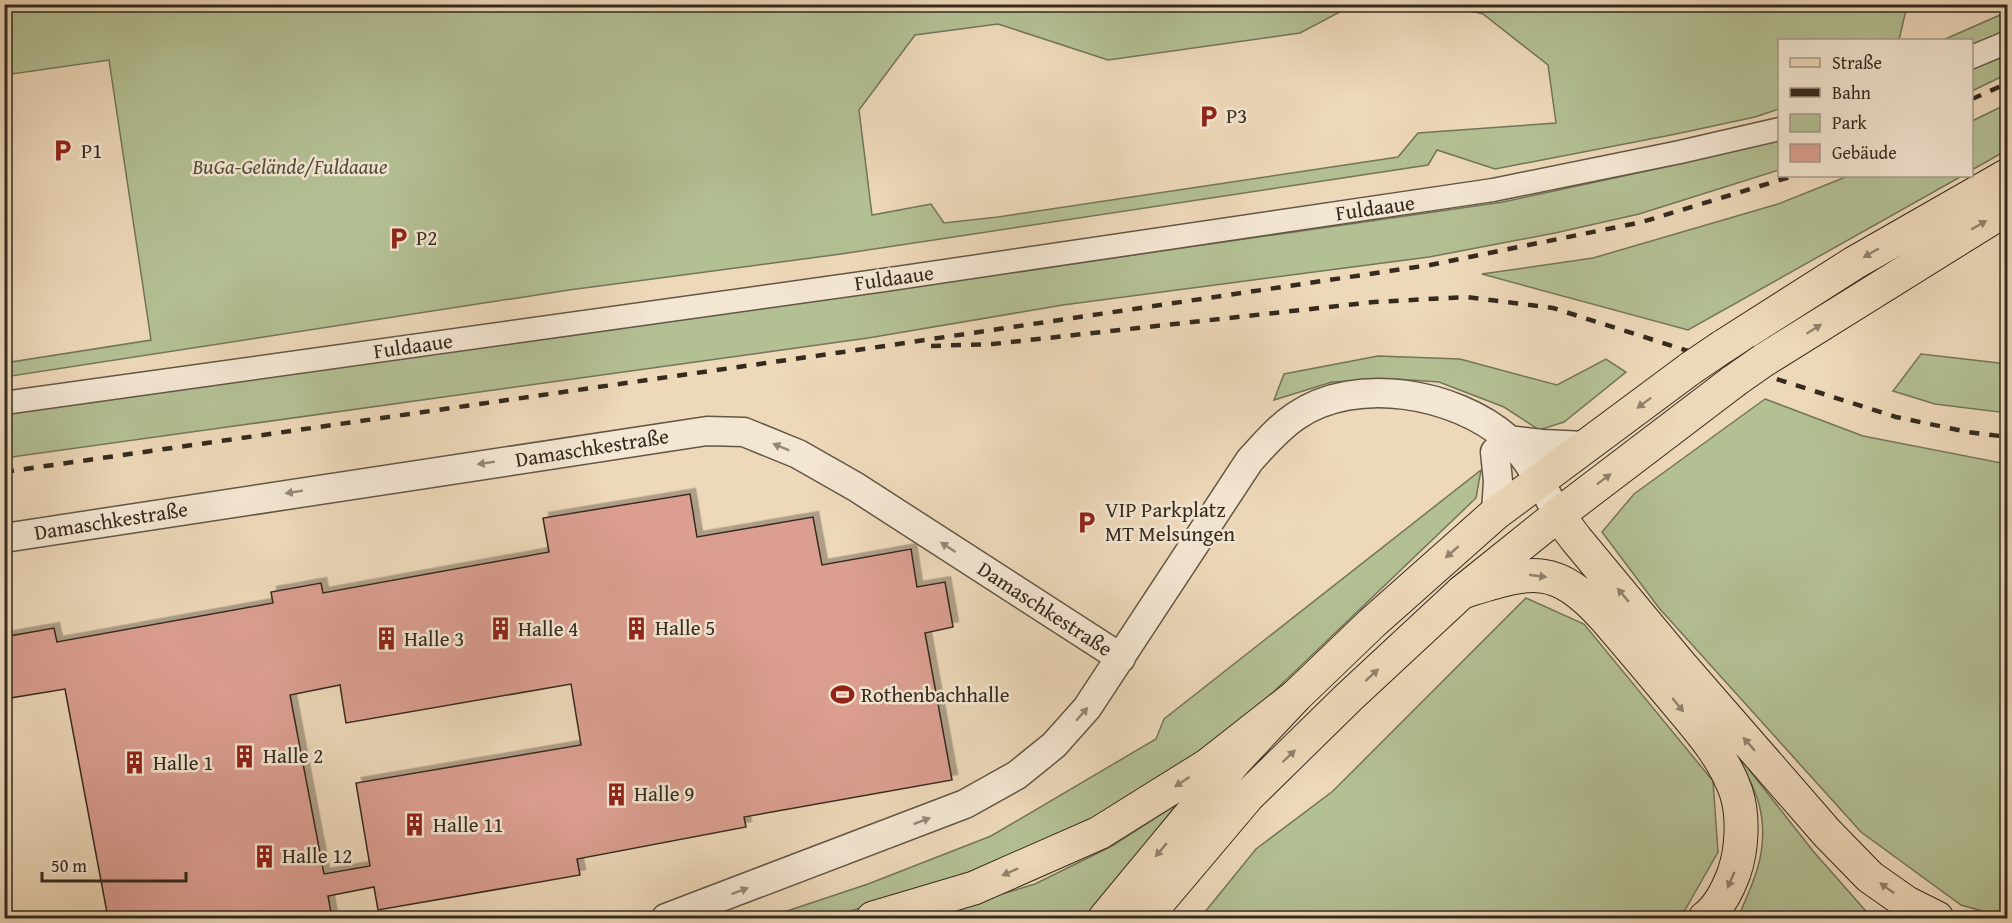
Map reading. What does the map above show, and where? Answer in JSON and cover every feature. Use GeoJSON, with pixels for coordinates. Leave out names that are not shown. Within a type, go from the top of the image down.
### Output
{"type":"FeatureCollection","features":[{"type":"Feature","properties":{"kind":"main road"},"geometry":{"type":"LineString","coordinates":[[1105,918],[1235,761],[1296,696],[1372,623],[1496,513],[1722,347],[1854,263],[2007,175]]}},
{"type":"Feature","properties":{"kind":"main road"},"geometry":{"type":"LineString","coordinates":[[1145,918],[1248,796],[1349,697],[1462,592],[1558,515],[1734,381],[2007,208]]}},
{"type":"Feature","properties":{"kind":"main road"},"geometry":{"type":"LineString","coordinates":[[1558,515],[1672,654],[1827,834],[1870,877],[1907,903],[1937,918]]}},
{"type":"Feature","properties":{"kind":"main road"},"geometry":{"type":"LineString","coordinates":[[1462,592],[1525,574],[1540,575],[1569,584],[1588,598],[1712,746],[1729,774],[1737,795],[1740,838],[1738,861],[1730,883],[1722,899],[1705,918]]}},
{"type":"Feature","properties":{"kind":"main road"},"geometry":{"type":"LineString","coordinates":[[873,918],[974,888],[1099,833],[1208,765],[1296,696]]}},
{"type":"Feature","properties":{"kind":"street"},"geometry":{"type":"LineString","coordinates":[[1973,56],[2007,42]]}},
{"type":"Feature","properties":{"kind":"street","name":"Fuldaaue"},"geometry":{"type":"LineString","coordinates":[[4,403],[896,278],[1493,190],[1680,152],[1778,129]]}},
{"type":"Feature","properties":{"kind":"street","name":"Damaschkestraße"},"geometry":{"type":"LineString","coordinates":[[666,918],[965,804],[1017,775],[1054,745],[1087,708],[1250,460],[1275,433],[1296,415],[1322,403],[1366,393],[1404,394],[1447,420],[1501,446],[1535,484],[1558,515]]}},
{"type":"Feature","properties":{"kind":"street","name":"Damaschkestraße"},"geometry":{"type":"LineString","coordinates":[[4,538],[707,430],[744,432],[798,454],[856,487],[1121,658]]}},
{"type":"Feature","properties":{"kind":"street","name":"Damaschkestraße"},"geometry":{"type":"LineString","coordinates":[[1501,446],[1542,444],[1586,446]]}},
{"type":"Feature","properties":{"kind":"street"},"geometry":{"type":"LineString","coordinates":[[1496,513],[1501,446]]}},
{"type":"Feature","properties":{"kind":"green space","name":"BuGa-Gelände/Fuldaaue"},"geometry":{"type":"Polygon","coordinates":[[[5,4],[1365,5],[1351,6],[1300,33],[1108,60],[998,24],[915,35],[859,110],[872,215],[931,204],[944,223],[998,217],[1398,157],[1418,133],[1556,123],[1548,65],[1483,14],[1447,5],[1909,5],[1899,39],[1778,39],[1778,109],[1755,117],[1676,134],[1495,169],[1437,150],[1428,165],[841,254],[569,290],[5,377],[5,363],[151,340],[109,60],[5,75],[5,4]]]}},
{"type":"Feature","properties":{"kind":"green space"},"geometry":{"type":"Polygon","coordinates":[[[2007,12],[2007,32],[1973,47],[1973,39],[1945,39],[2007,12]]]}},
{"type":"Feature","properties":{"kind":"green space"},"geometry":{"type":"Polygon","coordinates":[[[2007,53],[2007,74],[1973,91],[1973,69],[2007,53]]]}},
{"type":"Feature","properties":{"kind":"green space"},"geometry":{"type":"Polygon","coordinates":[[[2007,104],[2007,150],[1973,169],[1973,121],[2007,104]]]}},
{"type":"Feature","properties":{"kind":"green space"},"geometry":{"type":"Polygon","coordinates":[[[1778,138],[1778,170],[1639,214],[1429,257],[1063,305],[868,338],[5,458],[4,412],[568,336],[1503,202],[1679,164],[1778,138]]]}},
{"type":"Feature","properties":{"kind":"green space"},"geometry":{"type":"Polygon","coordinates":[[[1846,177],[1960,177],[1688,330],[1482,274],[1593,258],[1778,204],[1846,177]]]}},
{"type":"Feature","properties":{"kind":"green space"},"geometry":{"type":"Polygon","coordinates":[[[1921,354],[2007,364],[2007,413],[1935,404],[1893,391],[1921,354]]]}},
{"type":"Feature","properties":{"kind":"green space"},"geometry":{"type":"Polygon","coordinates":[[[1378,356],[1460,359],[1557,385],[1606,359],[1626,372],[1564,422],[1539,430],[1504,407],[1439,382],[1396,379],[1332,382],[1274,400],[1284,374],[1378,356]]]}},
{"type":"Feature","properties":{"kind":"green space"},"geometry":{"type":"Polygon","coordinates":[[[1765,399],[1863,436],[2007,464],[2007,918],[1961,905],[1861,832],[1659,608],[1602,532],[1634,494],[1765,399]]]}},
{"type":"Feature","properties":{"kind":"green space"},"geometry":{"type":"Polygon","coordinates":[[[1481,470],[1476,498],[1264,701],[1213,745],[1100,815],[1036,849],[912,893],[826,918],[766,918],[868,884],[991,836],[1156,739],[1164,719],[1481,470]]]}},
{"type":"Feature","properties":{"kind":"green space"},"geometry":{"type":"Polygon","coordinates":[[[1526,598],[1584,624],[1713,781],[1718,852],[1685,910],[1664,918],[1200,918],[1256,849],[1333,791],[1526,598]]]}},
{"type":"Feature","properties":{"kind":"green space"},"geometry":{"type":"Polygon","coordinates":[[[1739,757],[1813,851],[1872,918],[1738,917],[1759,863],[1763,835],[1757,798],[1739,757]]]}},
{"type":"Feature","properties":{"kind":"green space"},"geometry":{"type":"Polygon","coordinates":[[[1177,804],[1087,918],[922,918],[1035,884],[1112,846],[1177,804]]]}},
{"type":"Feature","properties":{"kind":"building"},"geometry":{"type":"Polygon","coordinates":[[[690,494],[697,537],[813,517],[822,565],[911,549],[917,587],[945,582],[953,627],[925,633],[952,780],[744,817],[746,827],[577,859],[580,875],[378,910],[374,887],[328,896],[332,918],[108,918],[65,689],[4,699],[4,637],[54,628],[57,642],[273,603],[271,592],[321,583],[323,593],[549,552],[543,518],[690,494]],[[571,684],[346,723],[340,685],[290,695],[324,874],[370,866],[356,783],[581,745],[571,684]]]}},
{"type":"Feature","properties":{"kind":"railway"},"geometry":{"type":"LineString","coordinates":[[1973,99],[2008,83]]}},
{"type":"Feature","properties":{"kind":"railway"},"geometry":{"type":"LineString","coordinates":[[4,472],[871,348],[1430,265],[1642,222],[1790,177]]}},
{"type":"Feature","properties":{"kind":"railway"},"geometry":{"type":"LineString","coordinates":[[931,346],[993,344],[1374,302],[1467,297],[1553,308],[1896,417],[1968,432],[2008,437]]}},
{"type":"Feature","properties":{"kind":"place","name":"P3"},"geometry":{"type":"Point","coordinates":[1208,116]}},
{"type":"Feature","properties":{"kind":"place","name":"P1"},"geometry":{"type":"Point","coordinates":[63,151]}},
{"type":"Feature","properties":{"kind":"place","name":"P2"},"geometry":{"type":"Point","coordinates":[398,238]}},
{"type":"Feature","properties":{"kind":"place","name":"VIP Parkplatz MT Melsungen"},"geometry":{"type":"Point","coordinates":[1087,522]}},
{"type":"Feature","properties":{"kind":"place","name":"Halle 5"},"geometry":{"type":"Point","coordinates":[637,628]}},
{"type":"Feature","properties":{"kind":"place","name":"Halle 4"},"geometry":{"type":"Point","coordinates":[500,629]}},
{"type":"Feature","properties":{"kind":"place","name":"Halle 3"},"geometry":{"type":"Point","coordinates":[386,639]}},
{"type":"Feature","properties":{"kind":"place","name":"Rothenbachhalle"},"geometry":{"type":"Point","coordinates":[843,695]}},
{"type":"Feature","properties":{"kind":"place","name":"Halle 2"},"geometry":{"type":"Point","coordinates":[245,756]}},
{"type":"Feature","properties":{"kind":"place","name":"Halle 1"},"geometry":{"type":"Point","coordinates":[135,763]}},
{"type":"Feature","properties":{"kind":"place","name":"Halle 9"},"geometry":{"type":"Point","coordinates":[616,794]}},
{"type":"Feature","properties":{"kind":"place","name":"Halle 11"},"geometry":{"type":"Point","coordinates":[415,825]}},
{"type":"Feature","properties":{"kind":"place","name":"Halle 12"},"geometry":{"type":"Point","coordinates":[264,856]}}]}
